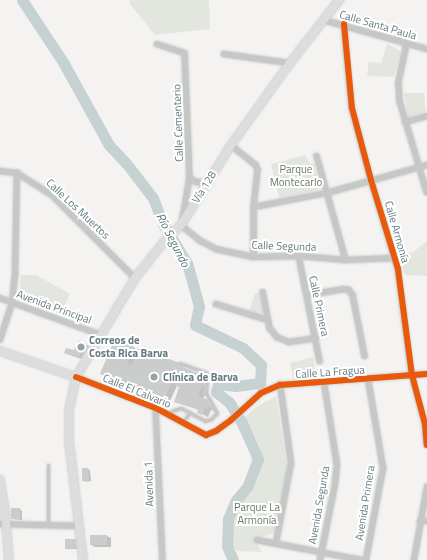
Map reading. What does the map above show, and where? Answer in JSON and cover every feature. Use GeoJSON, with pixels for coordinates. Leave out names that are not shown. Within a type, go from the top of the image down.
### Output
{"type":"FeatureCollection","features":[{"type":"Feature","properties":{"kind":"main road","name":"Vía 128"},"geometry":{"type":"LineString","coordinates":[[83,560],[69,440],[69,410],[76,377],[135,278],[167,238],[180,225],[231,145],[290,63],[339,0]]}},
{"type":"Feature","properties":{"kind":"main road"},"geometry":{"type":"LineString","coordinates":[[0,351],[76,377]]}},
{"type":"Feature","properties":{"kind":"main road"},"geometry":{"type":"LineString","coordinates":[[0,480],[3,524],[9,560]]}},
{"type":"Feature","properties":{"kind":"street","name":"Calle Santa Paula"},"geometry":{"type":"LineString","coordinates":[[324,20],[344,24],[427,49]]}},
{"type":"Feature","properties":{"kind":"street","name":"Calle Armonía"},"geometry":{"type":"LineString","coordinates":[[344,24],[352,108],[371,180],[398,269],[412,374],[426,424],[427,445]]}},
{"type":"Feature","properties":{"kind":"street","name":"Calle Cementerio"},"geometry":{"type":"LineString","coordinates":[[157,44],[185,53],[190,178],[180,225]]}},
{"type":"Feature","properties":{"kind":"street"},"geometry":{"type":"LineString","coordinates":[[407,44],[399,82],[400,101],[405,122],[421,167],[427,192]]}},
{"type":"Feature","properties":{"kind":"street"},"geometry":{"type":"LineString","coordinates":[[224,54],[290,63]]}},
{"type":"Feature","properties":{"kind":"street"},"geometry":{"type":"LineString","coordinates":[[405,122],[427,116]]}},
{"type":"Feature","properties":{"kind":"street"},"geometry":{"type":"LineString","coordinates":[[231,145],[256,165],[258,170],[254,207],[254,257]]}},
{"type":"Feature","properties":{"kind":"street"},"geometry":{"type":"LineString","coordinates":[[317,156],[346,260]]}},
{"type":"Feature","properties":{"kind":"street"},"geometry":{"type":"LineString","coordinates":[[254,207],[327,193],[427,165]]}},
{"type":"Feature","properties":{"kind":"street","name":"Calle Los Muertos"},"geometry":{"type":"LineString","coordinates":[[0,171],[17,173],[51,194],[135,278]]}},
{"type":"Feature","properties":{"kind":"street"},"geometry":{"type":"LineString","coordinates":[[0,340],[12,303],[15,273],[17,173]]}},
{"type":"Feature","properties":{"kind":"street"},"geometry":{"type":"LineString","coordinates":[[190,178],[194,181],[206,184]]}},
{"type":"Feature","properties":{"kind":"street","name":"Calle Segunda"},"geometry":{"type":"LineString","coordinates":[[180,225],[201,241],[216,249],[254,257],[299,256],[346,260],[394,258]]}},
{"type":"Feature","properties":{"kind":"street","name":"Calle Primera"},"geometry":{"type":"LineString","coordinates":[[299,256],[320,361]]}},
{"type":"Feature","properties":{"kind":"street"},"geometry":{"type":"LineString","coordinates":[[307,295],[343,289],[349,290],[353,294],[365,356]]}},
{"type":"Feature","properties":{"kind":"street"},"geometry":{"type":"LineString","coordinates":[[262,292],[268,320],[274,333],[283,340],[297,342],[316,338]]}},
{"type":"Feature","properties":{"kind":"street","name":"Avenida Principal"},"geometry":{"type":"LineString","coordinates":[[0,298],[101,335]]}},
{"type":"Feature","properties":{"kind":"street"},"geometry":{"type":"LineString","coordinates":[[216,304],[268,320]]}},
{"type":"Feature","properties":{"kind":"street","name":"Calle La Fragua"},"geometry":{"type":"LineString","coordinates":[[231,420],[261,393],[280,385],[427,374]]}},
{"type":"Feature","properties":{"kind":"street","name":"Calle El Calvario"},"geometry":{"type":"LineString","coordinates":[[76,377],[156,408],[206,435],[216,431],[231,420]]}},
{"type":"Feature","properties":{"kind":"street","name":"Avenida Primera"},"geometry":{"type":"LineString","coordinates":[[366,560],[383,468],[368,379]]}},
{"type":"Feature","properties":{"kind":"street","name":"Avenida Segunda"},"geometry":{"type":"LineString","coordinates":[[320,560],[335,484],[337,464],[324,382]]}},
{"type":"Feature","properties":{"kind":"street"},"geometry":{"type":"LineString","coordinates":[[276,543],[291,463],[280,385]]}},
{"type":"Feature","properties":{"kind":"street","name":"Avenida 1"},"geometry":{"type":"LineString","coordinates":[[156,408],[163,560]]}},
{"type":"Feature","properties":{"kind":"street"},"geometry":{"type":"LineString","coordinates":[[414,560],[427,487]]}},
{"type":"Feature","properties":{"kind":"street"},"geometry":{"type":"LineString","coordinates":[[420,521],[427,521]]}},
{"type":"Feature","properties":{"kind":"street"},"geometry":{"type":"LineString","coordinates":[[3,524],[80,526]]}},
{"type":"Feature","properties":{"kind":"street"},"geometry":{"type":"LineString","coordinates":[[257,540],[362,560]]}},
{"type":"Feature","properties":{"kind":"lane"},"geometry":{"type":"LineString","coordinates":[[168,414],[178,408],[190,412],[205,420],[211,419],[217,413],[206,393],[207,373],[180,363]]}},
{"type":"Feature","properties":{"kind":"lane"},"geometry":{"type":"LineString","coordinates":[[183,423],[190,412]]}},
{"type":"Feature","properties":{"kind":"lane"},"geometry":{"type":"LineString","coordinates":[[48,465],[48,525]]}},
{"type":"Feature","properties":{"kind":"green space"},"geometry":{"type":"Polygon","coordinates":[[[130,0],[209,0],[210,29],[155,35],[130,4],[130,0]]]}},
{"type":"Feature","properties":{"kind":"green space"},"geometry":{"type":"Polygon","coordinates":[[[387,44],[401,51],[394,77],[367,76],[369,62],[381,63],[387,44]]]}},
{"type":"Feature","properties":{"kind":"green space"},"geometry":{"type":"Polygon","coordinates":[[[404,93],[424,93],[426,112],[408,117],[404,93]]]}},
{"type":"Feature","properties":{"kind":"green space","name":"Parque Montecarlo"},"geometry":{"type":"Polygon","coordinates":[[[306,155],[309,163],[314,164],[320,187],[319,190],[279,198],[271,164],[306,155]]]}},
{"type":"Feature","properties":{"kind":"green space"},"geometry":{"type":"Polygon","coordinates":[[[427,241],[427,276],[405,275],[398,252],[412,253],[427,241]]]}},
{"type":"Feature","properties":{"kind":"green space"},"geometry":{"type":"Polygon","coordinates":[[[21,275],[36,275],[70,294],[60,315],[19,297],[21,275]]]}},
{"type":"Feature","properties":{"kind":"green space"},"geometry":{"type":"Polygon","coordinates":[[[255,293],[259,293],[262,307],[262,313],[259,315],[249,312],[255,293]]]}},
{"type":"Feature","properties":{"kind":"green space"},"geometry":{"type":"Polygon","coordinates":[[[313,357],[316,377],[293,379],[290,363],[313,357]]]}},
{"type":"Feature","properties":{"kind":"green space","name":"Parque La Armonía"},"geometry":{"type":"Polygon","coordinates":[[[276,396],[287,467],[275,533],[254,539],[262,552],[238,551],[231,546],[235,514],[240,501],[250,490],[262,460],[243,419],[256,407],[276,396]]]}},
{"type":"Feature","properties":{"kind":"building","name":"Clínica de Barva"},"geometry":{"type":"Polygon","coordinates":[[[115,338],[134,346],[127,364],[132,365],[139,348],[180,363],[178,365],[202,375],[199,382],[203,383],[198,396],[209,400],[210,404],[208,409],[205,408],[202,415],[197,413],[198,409],[174,402],[179,387],[171,383],[165,399],[126,385],[127,382],[121,380],[120,383],[100,374],[115,338]]]}},
{"type":"Feature","properties":{"kind":"building"},"geometry":{"type":"Polygon","coordinates":[[[79,341],[87,344],[78,358],[64,353],[66,348],[74,350],[79,341]]]}},
{"type":"Feature","properties":{"kind":"building"},"geometry":{"type":"Polygon","coordinates":[[[82,468],[88,468],[89,481],[82,481],[82,468]]]}},
{"type":"Feature","properties":{"kind":"building"},"geometry":{"type":"Polygon","coordinates":[[[11,508],[20,508],[20,519],[11,519],[11,508]]]}},
{"type":"Feature","properties":{"kind":"building"},"geometry":{"type":"Polygon","coordinates":[[[90,535],[107,535],[107,545],[90,545],[90,535]]]}},
{"type":"Feature","properties":{"kind":"building"},"geometry":{"type":"Polygon","coordinates":[[[65,539],[78,539],[79,548],[65,549],[65,539]]]}},
{"type":"Feature","properties":{"kind":"waterway","name":"Río Segundo"},"geometry":{"type":"LineString","coordinates":[[22,0],[63,62],[109,145],[126,163],[153,198],[163,224],[187,263],[199,306],[195,325],[243,348],[261,365],[260,383],[236,386],[218,384],[216,392],[229,402],[242,423],[258,459],[247,487],[236,500],[228,519],[227,546],[233,560]]}},
{"type":"Feature","properties":{"kind":"cycle path"},"geometry":{"type":"LineString","coordinates":[[344,24],[352,108],[371,180],[398,269],[412,375],[425,424],[427,445]]}},
{"type":"Feature","properties":{"kind":"cycle path"},"geometry":{"type":"LineString","coordinates":[[76,377],[156,408],[206,435],[216,431],[231,420],[261,393],[280,385],[427,374]]}},
{"type":"Feature","properties":{"kind":"place","name":"Correos de Costa Rica Barva"},"geometry":{"type":"Point","coordinates":[81,347]}},
{"type":"Feature","properties":{"kind":"place","name":"Clínica de Barva"},"geometry":{"type":"Point","coordinates":[154,377]}}]}
